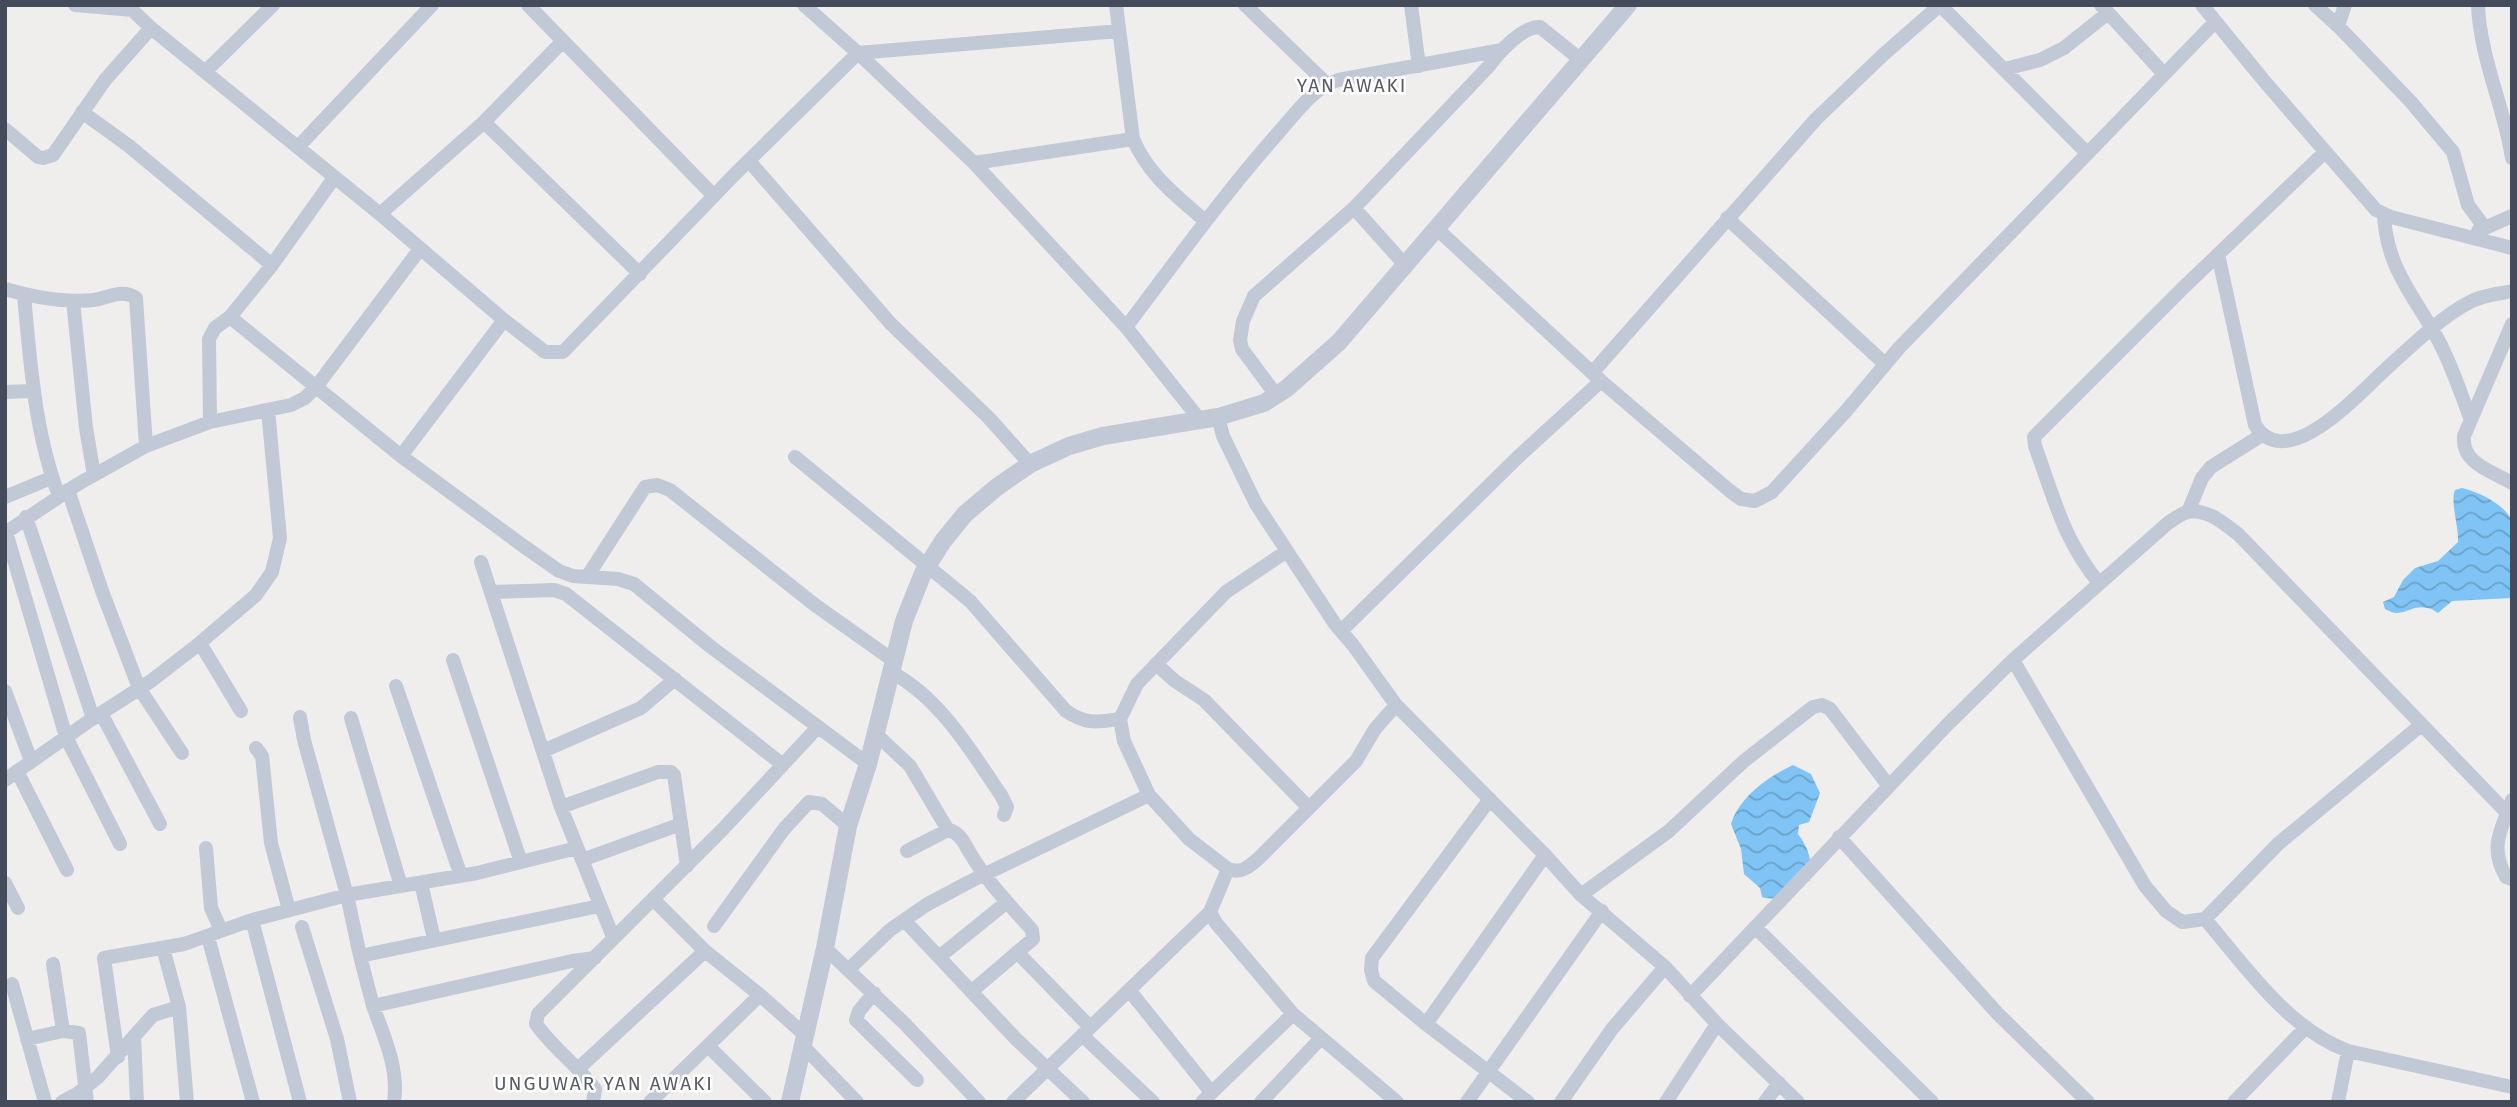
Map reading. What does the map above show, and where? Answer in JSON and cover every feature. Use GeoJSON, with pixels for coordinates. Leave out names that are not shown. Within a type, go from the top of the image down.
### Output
{"type":"FeatureCollection","features":[{"type":"Feature","properties":{"kind":"street"},"geometry":{"type":"LineString","coordinates":[[75,5],[130,8],[545,352],[562,352],[748,161],[858,53],[1119,31]]}},
{"type":"Feature","properties":{"kind":"street"},"geometry":{"type":"LineString","coordinates":[[528,5],[714,196]]}},
{"type":"Feature","properties":{"kind":"street"},"geometry":{"type":"LineString","coordinates":[[804,5],[974,163],[1209,418],[1223,436],[1243,480],[1287,551],[1341,631],[1396,705],[1545,855],[1581,895],[1665,967],[1717,1024],[1798,1102]]}},
{"type":"Feature","properties":{"kind":"street"},"geometry":{"type":"LineString","coordinates":[[1116,5],[1133,139],[1141,158],[1153,175],[1205,221]]}},
{"type":"Feature","properties":{"kind":"street"},"geometry":{"type":"LineString","coordinates":[[1245,5],[1327,84]]}},
{"type":"Feature","properties":{"kind":"street"},"geometry":{"type":"LineString","coordinates":[[1411,5],[1419,66]]}},
{"type":"Feature","properties":{"kind":"street"},"geometry":{"type":"LineString","coordinates":[[790,1102],[825,948],[848,826],[868,764],[904,621],[927,566],[943,541],[965,514],[997,487],[1030,464],[1069,446],[1103,436],[1209,418],[1264,403],[1276,395],[1339,342],[1628,5]]}},
{"type":"Feature","properties":{"kind":"street"},"geometry":{"type":"LineString","coordinates":[[1341,631],[1597,377],[1727,218],[1816,120],[1884,54],[1940,5],[2087,153]]}},
{"type":"Feature","properties":{"kind":"street"},"geometry":{"type":"LineString","coordinates":[[2202,5],[2376,210],[2512,248]]}},
{"type":"Feature","properties":{"kind":"street"},"geometry":{"type":"LineString","coordinates":[[2315,5],[2411,102],[2453,152],[2468,205],[2485,228]]}},
{"type":"Feature","properties":{"kind":"street"},"geometry":{"type":"LineString","coordinates":[[2338,26],[2345,5]]}},
{"type":"Feature","properties":{"kind":"street"},"geometry":{"type":"LineString","coordinates":[[2478,5],[2488,71],[2503,113],[2512,158]]}},
{"type":"Feature","properties":{"kind":"street"},"geometry":{"type":"LineString","coordinates":[[298,147],[424,8]]}},
{"type":"Feature","properties":{"kind":"street"},"geometry":{"type":"LineString","coordinates":[[205,72],[264,9]]}},
{"type":"Feature","properties":{"kind":"street"},"geometry":{"type":"LineString","coordinates":[[2005,69],[2040,60],[2064,48],[2104,9],[2164,74]]}},
{"type":"Feature","properties":{"kind":"street"},"geometry":{"type":"LineString","coordinates":[[1436,228],[1597,377],[1730,491],[1741,499],[1755,501],[1772,492],[1885,364],[2215,22]]}},
{"type":"Feature","properties":{"kind":"street"},"geometry":{"type":"LineString","coordinates":[[1276,395],[1242,349],[1240,340],[1254,296],[1354,208],[1502,50],[1531,28],[1537,26],[1581,60]]}},
{"type":"Feature","properties":{"kind":"street"},"geometry":{"type":"LineString","coordinates":[[5,129],[38,158],[53,155],[105,80],[151,28]]}},
{"type":"Feature","properties":{"kind":"street"},"geometry":{"type":"LineString","coordinates":[[380,214],[484,122],[563,41]]}},
{"type":"Feature","properties":{"kind":"street"},"geometry":{"type":"LineString","coordinates":[[1126,327],[1205,221],[1294,115],[1311,96],[1327,84],[1502,50]]}},
{"type":"Feature","properties":{"kind":"street"},"geometry":{"type":"LineString","coordinates":[[82,112],[130,146],[272,265]]}},
{"type":"Feature","properties":{"kind":"street"},"geometry":{"type":"LineString","coordinates":[[484,122],[640,274]]}},
{"type":"Feature","properties":{"kind":"street"},"geometry":{"type":"LineString","coordinates":[[974,163],[1133,139]]}},
{"type":"Feature","properties":{"kind":"street"},"geometry":{"type":"LineString","coordinates":[[2099,583],[2082,562],[2065,531],[2034,438],[2218,254],[2325,152]]}},
{"type":"Feature","properties":{"kind":"street"},"geometry":{"type":"LineString","coordinates":[[748,161],[891,324],[989,418],[1030,464]]}},
{"type":"Feature","properties":{"kind":"street"},"geometry":{"type":"LineString","coordinates":[[210,422],[209,340],[215,328],[230,317],[272,265],[334,178]]}},
{"type":"Feature","properties":{"kind":"street"},"geometry":{"type":"LineString","coordinates":[[1354,208],[1405,265]]}},
{"type":"Feature","properties":{"kind":"street"},"geometry":{"type":"LineString","coordinates":[[2384,214],[2386,245],[2396,271],[2446,356],[2471,420]]}},
{"type":"Feature","properties":{"kind":"street"},"geometry":{"type":"LineString","coordinates":[[2470,235],[2512,216]]}},
{"type":"Feature","properties":{"kind":"street"},"geometry":{"type":"LineString","coordinates":[[1727,218],[1885,364]]}},
{"type":"Feature","properties":{"kind":"street"},"geometry":{"type":"LineString","coordinates":[[120,844],[66,737],[6,532],[63,493],[146,446],[210,422],[291,405],[305,398],[317,387],[420,249]]}},
{"type":"Feature","properties":{"kind":"street"},"geometry":{"type":"LineString","coordinates":[[2218,254],[2255,425],[2262,435],[2280,442],[2311,432],[2351,403],[2432,329],[2470,302],[2512,291]]}},
{"type":"Feature","properties":{"kind":"street"},"geometry":{"type":"LineString","coordinates":[[5,289],[24,295],[73,301],[96,300],[121,293],[132,294],[136,298],[146,446]]}},
{"type":"Feature","properties":{"kind":"street"},"geometry":{"type":"LineString","coordinates":[[24,295],[33,391],[51,478],[63,493],[139,688],[181,753]]}},
{"type":"Feature","properties":{"kind":"street"},"geometry":{"type":"LineString","coordinates":[[73,301],[86,428],[94,475]]}},
{"type":"Feature","properties":{"kind":"street"},"geometry":{"type":"LineString","coordinates":[[230,317],[401,456],[559,571],[573,576],[626,580],[634,584],[711,647],[868,764]]}},
{"type":"Feature","properties":{"kind":"street"},"geometry":{"type":"LineString","coordinates":[[401,456],[504,320]]}},
{"type":"Feature","properties":{"kind":"street"},"geometry":{"type":"LineString","coordinates":[[2512,324],[2464,436],[2463,445],[2466,455],[2512,483]]}},
{"type":"Feature","properties":{"kind":"street"},"geometry":{"type":"LineString","coordinates":[[5,392],[33,391]]}},
{"type":"Feature","properties":{"kind":"street"},"geometry":{"type":"LineString","coordinates":[[67,870],[11,776],[200,643],[256,595],[272,572],[280,538],[268,410]]}},
{"type":"Feature","properties":{"kind":"street"},"geometry":{"type":"LineString","coordinates":[[2188,512],[2202,478],[2211,467],[2262,435]]}},
{"type":"Feature","properties":{"kind":"street"},"geometry":{"type":"LineString","coordinates":[[795,457],[970,601],[1066,711],[1080,721],[1090,723],[1120,719]]}},
{"type":"Feature","properties":{"kind":"street"},"geometry":{"type":"LineString","coordinates":[[5,497],[51,478]]}},
{"type":"Feature","properties":{"kind":"street"},"geometry":{"type":"LineString","coordinates":[[587,577],[645,487],[657,485],[670,490],[892,667],[931,702],[1001,795],[1007,807],[1004,815]]}},
{"type":"Feature","properties":{"kind":"street"},"geometry":{"type":"LineString","coordinates":[[1690,996],[1888,785],[2013,660],[2168,523],[2188,512],[2203,513],[2218,519],[2238,535],[2421,725],[2509,806],[2496,854],[2506,877],[2512,879]]}},
{"type":"Feature","properties":{"kind":"street"},"geometry":{"type":"LineString","coordinates":[[26,517],[97,715],[160,824]]}},
{"type":"Feature","properties":{"kind":"street"},"geometry":{"type":"LineString","coordinates":[[1287,551],[1226,592],[1137,684],[1120,719],[1124,741],[1149,795],[1189,839],[1228,869],[1235,872],[1245,870],[1356,761],[1375,729],[1396,705]]}},
{"type":"Feature","properties":{"kind":"street"},"geometry":{"type":"LineString","coordinates":[[481,562],[561,807],[613,937]]}},
{"type":"Feature","properties":{"kind":"street"},"geometry":{"type":"LineString","coordinates":[[491,593],[554,590],[566,594],[783,765]]}},
{"type":"Feature","properties":{"kind":"street"},"geometry":{"type":"LineString","coordinates":[[200,643],[241,711]]}},
{"type":"Feature","properties":{"kind":"street"},"geometry":{"type":"LineString","coordinates":[[453,660],[521,862]]}},
{"type":"Feature","properties":{"kind":"street"},"geometry":{"type":"LineString","coordinates":[[2013,660],[2145,886],[2166,911],[2182,922],[2205,919],[2278,844],[2421,725]]}},
{"type":"Feature","properties":{"kind":"street"},"geometry":{"type":"LineString","coordinates":[[1156,664],[1175,681],[1204,700],[1308,807]]}},
{"type":"Feature","properties":{"kind":"street"},"geometry":{"type":"LineString","coordinates":[[543,751],[641,708],[675,679]]}},
{"type":"Feature","properties":{"kind":"street"},"geometry":{"type":"LineString","coordinates":[[396,686],[461,876]]}},
{"type":"Feature","properties":{"kind":"street"},"geometry":{"type":"LineString","coordinates":[[6,695],[31,761]]}},
{"type":"Feature","properties":{"kind":"street"},"geometry":{"type":"LineString","coordinates":[[1581,895],[1670,831],[1744,761],[1813,707],[1822,705],[1830,709],[1888,785]]}},
{"type":"Feature","properties":{"kind":"street"},"geometry":{"type":"LineString","coordinates":[[300,717],[347,895],[359,956],[394,1069],[394,1102]]}},
{"type":"Feature","properties":{"kind":"street"},"geometry":{"type":"LineString","coordinates":[[351,718],[401,886]]}},
{"type":"Feature","properties":{"kind":"street"},"geometry":{"type":"LineString","coordinates":[[593,1102],[595,1089],[579,1068],[544,1035],[536,1024],[536,1019],[613,937],[687,866],[818,727]]}},
{"type":"Feature","properties":{"kind":"street"},"geometry":{"type":"LineString","coordinates":[[876,734],[910,765],[948,830]]}},
{"type":"Feature","properties":{"kind":"street"},"geometry":{"type":"LineString","coordinates":[[256,748],[262,756],[271,843],[289,910]]}},
{"type":"Feature","properties":{"kind":"street"},"geometry":{"type":"LineString","coordinates":[[561,807],[666,771],[674,775],[687,866]]}},
{"type":"Feature","properties":{"kind":"street"},"geometry":{"type":"LineString","coordinates":[[849,970],[904,919],[983,875],[1149,795]]}},
{"type":"Feature","properties":{"kind":"street"},"geometry":{"type":"LineString","coordinates":[[1490,799],[1372,958],[1371,970],[1374,981],[1528,1102]]}},
{"type":"Feature","properties":{"kind":"street"},"geometry":{"type":"LineString","coordinates":[[714,926],[784,829],[809,802],[822,804],[848,826]]}},
{"type":"Feature","properties":{"kind":"street"},"geometry":{"type":"LineString","coordinates":[[118,1057],[104,958],[208,937],[252,920],[347,895],[461,876],[521,862],[580,854],[681,824]]}},
{"type":"Feature","properties":{"kind":"street"},"geometry":{"type":"LineString","coordinates":[[907,851],[948,830],[954,831],[983,875],[1034,935],[1033,939],[972,991]]}},
{"type":"Feature","properties":{"kind":"street"},"geometry":{"type":"LineString","coordinates":[[1839,837],[1997,1013],[2088,1102]]}},
{"type":"Feature","properties":{"kind":"street"},"geometry":{"type":"LineString","coordinates":[[206,848],[211,908],[221,930]]}},
{"type":"Feature","properties":{"kind":"street"},"geometry":{"type":"LineString","coordinates":[[1426,1024],[1545,855]]}},
{"type":"Feature","properties":{"kind":"street"},"geometry":{"type":"LineString","coordinates":[[1013,1102],[1210,912],[1228,869]]}},
{"type":"Feature","properties":{"kind":"street"},"geometry":{"type":"LineString","coordinates":[[5,883],[18,908]]}},
{"type":"Feature","properties":{"kind":"street"},"geometry":{"type":"LineString","coordinates":[[421,883],[434,939]]}},
{"type":"Feature","properties":{"kind":"street"},"geometry":{"type":"LineString","coordinates":[[654,900],[705,951],[761,995],[858,1102]]}},
{"type":"Feature","properties":{"kind":"street"},"geometry":{"type":"LineString","coordinates":[[939,957],[1007,902]]}},
{"type":"Feature","properties":{"kind":"street"},"geometry":{"type":"LineString","coordinates":[[359,956],[600,906]]}},
{"type":"Feature","properties":{"kind":"street"},"geometry":{"type":"LineString","coordinates":[[1467,1102],[1602,911]]}},
{"type":"Feature","properties":{"kind":"street"},"geometry":{"type":"LineString","coordinates":[[1210,912],[1293,1014],[1397,1102]]}},
{"type":"Feature","properties":{"kind":"street"},"geometry":{"type":"LineString","coordinates":[[904,919],[1080,1101]]}},
{"type":"Feature","properties":{"kind":"street"},"geometry":{"type":"LineString","coordinates":[[2205,919],[2284,1008],[2328,1044],[2348,1051],[2512,1087]]}},
{"type":"Feature","properties":{"kind":"street"},"geometry":{"type":"LineString","coordinates":[[252,920],[300,1102]]}},
{"type":"Feature","properties":{"kind":"street"},"geometry":{"type":"LineString","coordinates":[[302,927],[337,1039],[350,1102]]}},
{"type":"Feature","properties":{"kind":"street"},"geometry":{"type":"LineString","coordinates":[[1755,927],[1932,1102]]}},
{"type":"Feature","properties":{"kind":"street"},"geometry":{"type":"LineString","coordinates":[[208,937],[253,1102]]}},
{"type":"Feature","properties":{"kind":"street"},"geometry":{"type":"LineString","coordinates":[[163,948],[179,1006],[187,1102]]}},
{"type":"Feature","properties":{"kind":"street"},"geometry":{"type":"LineString","coordinates":[[825,948],[874,993],[979,1102]]}},
{"type":"Feature","properties":{"kind":"street"},"geometry":{"type":"LineString","coordinates":[[579,1068],[705,951]]}},
{"type":"Feature","properties":{"kind":"street"},"geometry":{"type":"LineString","coordinates":[[1017,952],[1153,1102]]}},
{"type":"Feature","properties":{"kind":"street"},"geometry":{"type":"LineString","coordinates":[[373,1006],[595,958]]}},
{"type":"Feature","properties":{"kind":"street"},"geometry":{"type":"LineString","coordinates":[[53,964],[63,1031]]}},
{"type":"Feature","properties":{"kind":"street"},"geometry":{"type":"LineString","coordinates":[[1561,1102],[1612,1030],[1665,967]]}},
{"type":"Feature","properties":{"kind":"street"},"geometry":{"type":"LineString","coordinates":[[12,984],[45,1102]]}},
{"type":"Feature","properties":{"kind":"street"},"geometry":{"type":"LineString","coordinates":[[1129,990],[1207,1097],[1293,1014]]}},
{"type":"Feature","properties":{"kind":"street"},"geometry":{"type":"LineString","coordinates":[[874,993],[859,1011],[856,1020],[917,1080]]}},
{"type":"Feature","properties":{"kind":"street"},"geometry":{"type":"LineString","coordinates":[[650,1102],[761,995]]}},
{"type":"Feature","properties":{"kind":"street"},"geometry":{"type":"LineString","coordinates":[[62,1102],[87,1086],[118,1057],[153,1015],[179,1006]]}},
{"type":"Feature","properties":{"kind":"street"},"geometry":{"type":"LineString","coordinates":[[1666,1102],[1717,1024]]}},
{"type":"Feature","properties":{"kind":"street"},"geometry":{"type":"LineString","coordinates":[[2234,1102],[2306,1027]]}},
{"type":"Feature","properties":{"kind":"street"},"geometry":{"type":"LineString","coordinates":[[27,1039],[63,1031],[79,1033],[87,1102]]}},
{"type":"Feature","properties":{"kind":"street"},"geometry":{"type":"LineString","coordinates":[[134,1037],[137,1102]]}},
{"type":"Feature","properties":{"kind":"street"},"geometry":{"type":"LineString","coordinates":[[1261,1102],[1321,1038]]}},
{"type":"Feature","properties":{"kind":"street"},"geometry":{"type":"LineString","coordinates":[[708,1046],[758,1099]]}},
{"type":"Feature","properties":{"kind":"street"},"geometry":{"type":"LineString","coordinates":[[2338,1102],[2348,1051]]}},
{"type":"Feature","properties":{"kind":"street"},"geometry":{"type":"LineString","coordinates":[[1765,1102],[1779,1083]]}},
{"type":"Feature","properties":{"kind":"water"},"geometry":{"type":"Polygon","coordinates":[[[2462,488],[2490,500],[2512,520],[2512,598],[2452,601],[2438,613],[2421,607],[2397,613],[2385,609],[2383,602],[2394,597],[2403,580],[2415,568],[2438,561],[2458,542],[2454,495],[2455,490],[2462,488]]]}},
{"type":"Feature","properties":{"kind":"water"},"geometry":{"type":"Polygon","coordinates":[[[1793,765],[1811,774],[1820,793],[1809,822],[1799,825],[1798,834],[1810,861],[1810,880],[1787,894],[1775,898],[1762,897],[1760,888],[1744,874],[1741,849],[1731,824],[1748,796],[1774,775],[1793,765]]]}},
{"type":"Feature","properties":{"kind":"district","name":"YAN AWAKI"},"geometry":{"type":"Point","coordinates":[1352,85]}},
{"type":"Feature","properties":{"kind":"district","name":"UNGUWAR YAN AWAKI"},"geometry":{"type":"Point","coordinates":[604,1083]}}]}
